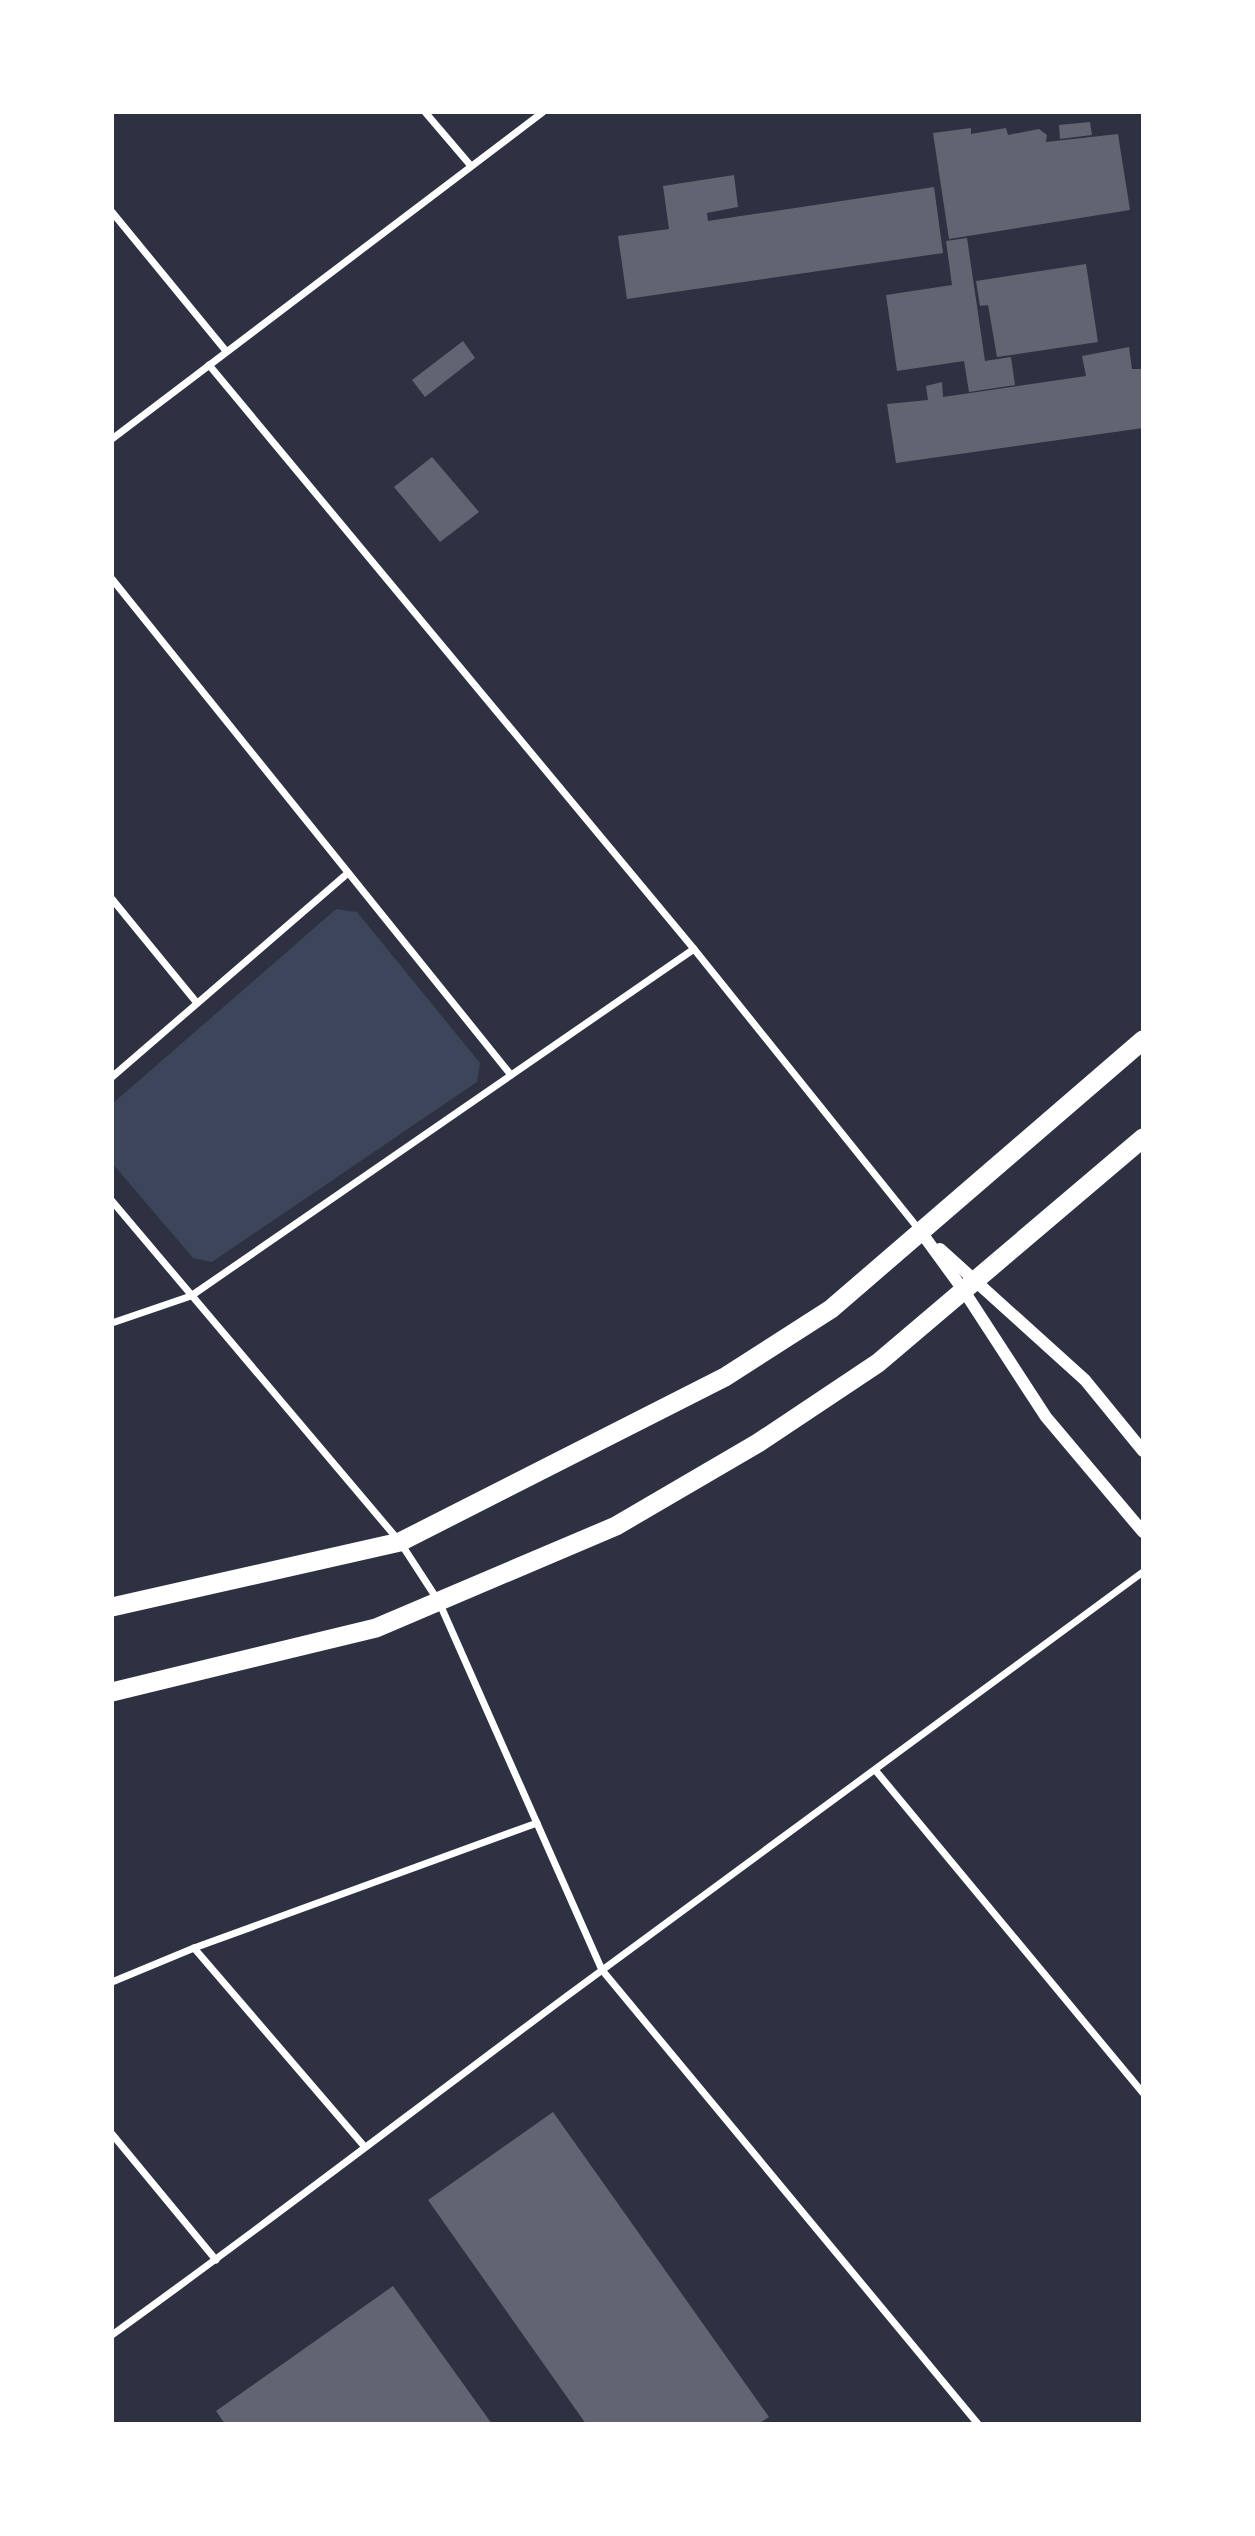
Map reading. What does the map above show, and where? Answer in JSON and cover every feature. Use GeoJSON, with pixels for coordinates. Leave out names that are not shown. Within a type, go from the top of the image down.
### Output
{"type":"FeatureCollection","features":[{"type":"Feature","properties":{"kind":"highway"},"geometry":{"type":"LineString","coordinates":[[112,1607],[400,1542],[725,1377],[831,1309],[1143,1040]]}},
{"type":"Feature","properties":{"kind":"highway"},"geometry":{"type":"LineString","coordinates":[[112,1692],[376,1628],[616,1527],[758,1443],[878,1363],[1143,1138]]}},
{"type":"Feature","properties":{"kind":"street"},"geometry":{"type":"LineString","coordinates":[[425,112],[471,166]]}},
{"type":"Feature","properties":{"kind":"street"},"geometry":{"type":"LineString","coordinates":[[112,439],[543,112]]}},
{"type":"Feature","properties":{"kind":"street"},"geometry":{"type":"LineString","coordinates":[[112,212],[226,351]]}},
{"type":"Feature","properties":{"kind":"street"},"geometry":{"type":"LineString","coordinates":[[209,365],[694,948],[921,1232],[970,1286],[1085,1380],[1143,1451]]}},
{"type":"Feature","properties":{"kind":"street"},"geometry":{"type":"LineString","coordinates":[[112,579],[511,1075]]}},
{"type":"Feature","properties":{"kind":"street"},"geometry":{"type":"LineString","coordinates":[[112,1077],[348,873]]}},
{"type":"Feature","properties":{"kind":"street"},"geometry":{"type":"LineString","coordinates":[[112,899],[197,1003]]}},
{"type":"Feature","properties":{"kind":"street"},"geometry":{"type":"LineString","coordinates":[[112,1323],[191,1296],[694,948]]}},
{"type":"Feature","properties":{"kind":"street"},"geometry":{"type":"LineString","coordinates":[[112,1201],[400,1542],[439,1602],[602,1970],[978,2424]]}},
{"type":"Feature","properties":{"kind":"street"},"geometry":{"type":"LineString","coordinates":[[970,1286],[1046,1417],[1143,1532]]}},
{"type":"Feature","properties":{"kind":"street"},"geometry":{"type":"LineString","coordinates":[[112,2335],[1143,1572]]}},
{"type":"Feature","properties":{"kind":"street"},"geometry":{"type":"LineString","coordinates":[[876,1771],[1143,2093]]}},
{"type":"Feature","properties":{"kind":"street"},"geometry":{"type":"LineString","coordinates":[[112,1982],[194,1948],[537,1823]]}},
{"type":"Feature","properties":{"kind":"street"},"geometry":{"type":"LineString","coordinates":[[194,1948],[364,2146]]}},
{"type":"Feature","properties":{"kind":"street"},"geometry":{"type":"LineString","coordinates":[[112,2134],[216,2260]]}},
{"type":"Feature","properties":{"kind":"shaded area"},"geometry":{"type":"Polygon","coordinates":[[[336,909],[357,912],[480,1063],[477,1082],[212,1262],[193,1258],[112,1163],[112,1104],[336,909]]]}},
{"type":"Feature","properties":{"kind":"building"},"geometry":{"type":"Polygon","coordinates":[[[1090,122],[1092,135],[1060,139],[1059,125],[1090,122]]]}},
{"type":"Feature","properties":{"kind":"building"},"geometry":{"type":"Polygon","coordinates":[[[971,128],[971,134],[1006,128],[1008,135],[1039,129],[1047,135],[1046,142],[1118,134],[1130,210],[949,239],[933,133],[971,128]]]}},
{"type":"Feature","properties":{"kind":"building"},"geometry":{"type":"Polygon","coordinates":[[[734,175],[738,207],[707,213],[708,221],[934,187],[943,253],[627,299],[618,236],[669,229],[663,186],[734,175]]]}},
{"type":"Feature","properties":{"kind":"building"},"geometry":{"type":"Polygon","coordinates":[[[967,238],[985,361],[1011,357],[1015,385],[969,392],[964,361],[897,371],[886,295],[952,285],[946,241],[967,238]]]}},
{"type":"Feature","properties":{"kind":"building"},"geometry":{"type":"Polygon","coordinates":[[[1086,264],[1098,342],[997,357],[988,305],[980,306],[976,281],[1086,264]]]}},
{"type":"Feature","properties":{"kind":"building"},"geometry":{"type":"Polygon","coordinates":[[[463,341],[475,358],[425,397],[412,380],[463,341]]]}},
{"type":"Feature","properties":{"kind":"building"},"geometry":{"type":"Polygon","coordinates":[[[1129,347],[1132,369],[1143,369],[1143,428],[896,463],[887,404],[928,400],[926,386],[942,382],[943,397],[1086,376],[1082,356],[1129,347]]]}},
{"type":"Feature","properties":{"kind":"building"},"geometry":{"type":"Polygon","coordinates":[[[432,457],[479,512],[440,542],[394,487],[432,457]]]}},
{"type":"Feature","properties":{"kind":"building"},"geometry":{"type":"Polygon","coordinates":[[[553,2112],[769,2417],[758,2424],[586,2424],[428,2200],[553,2112]]]}},
{"type":"Feature","properties":{"kind":"building"},"geometry":{"type":"Polygon","coordinates":[[[393,2286],[492,2424],[225,2424],[216,2411],[393,2286]]]}}]}
